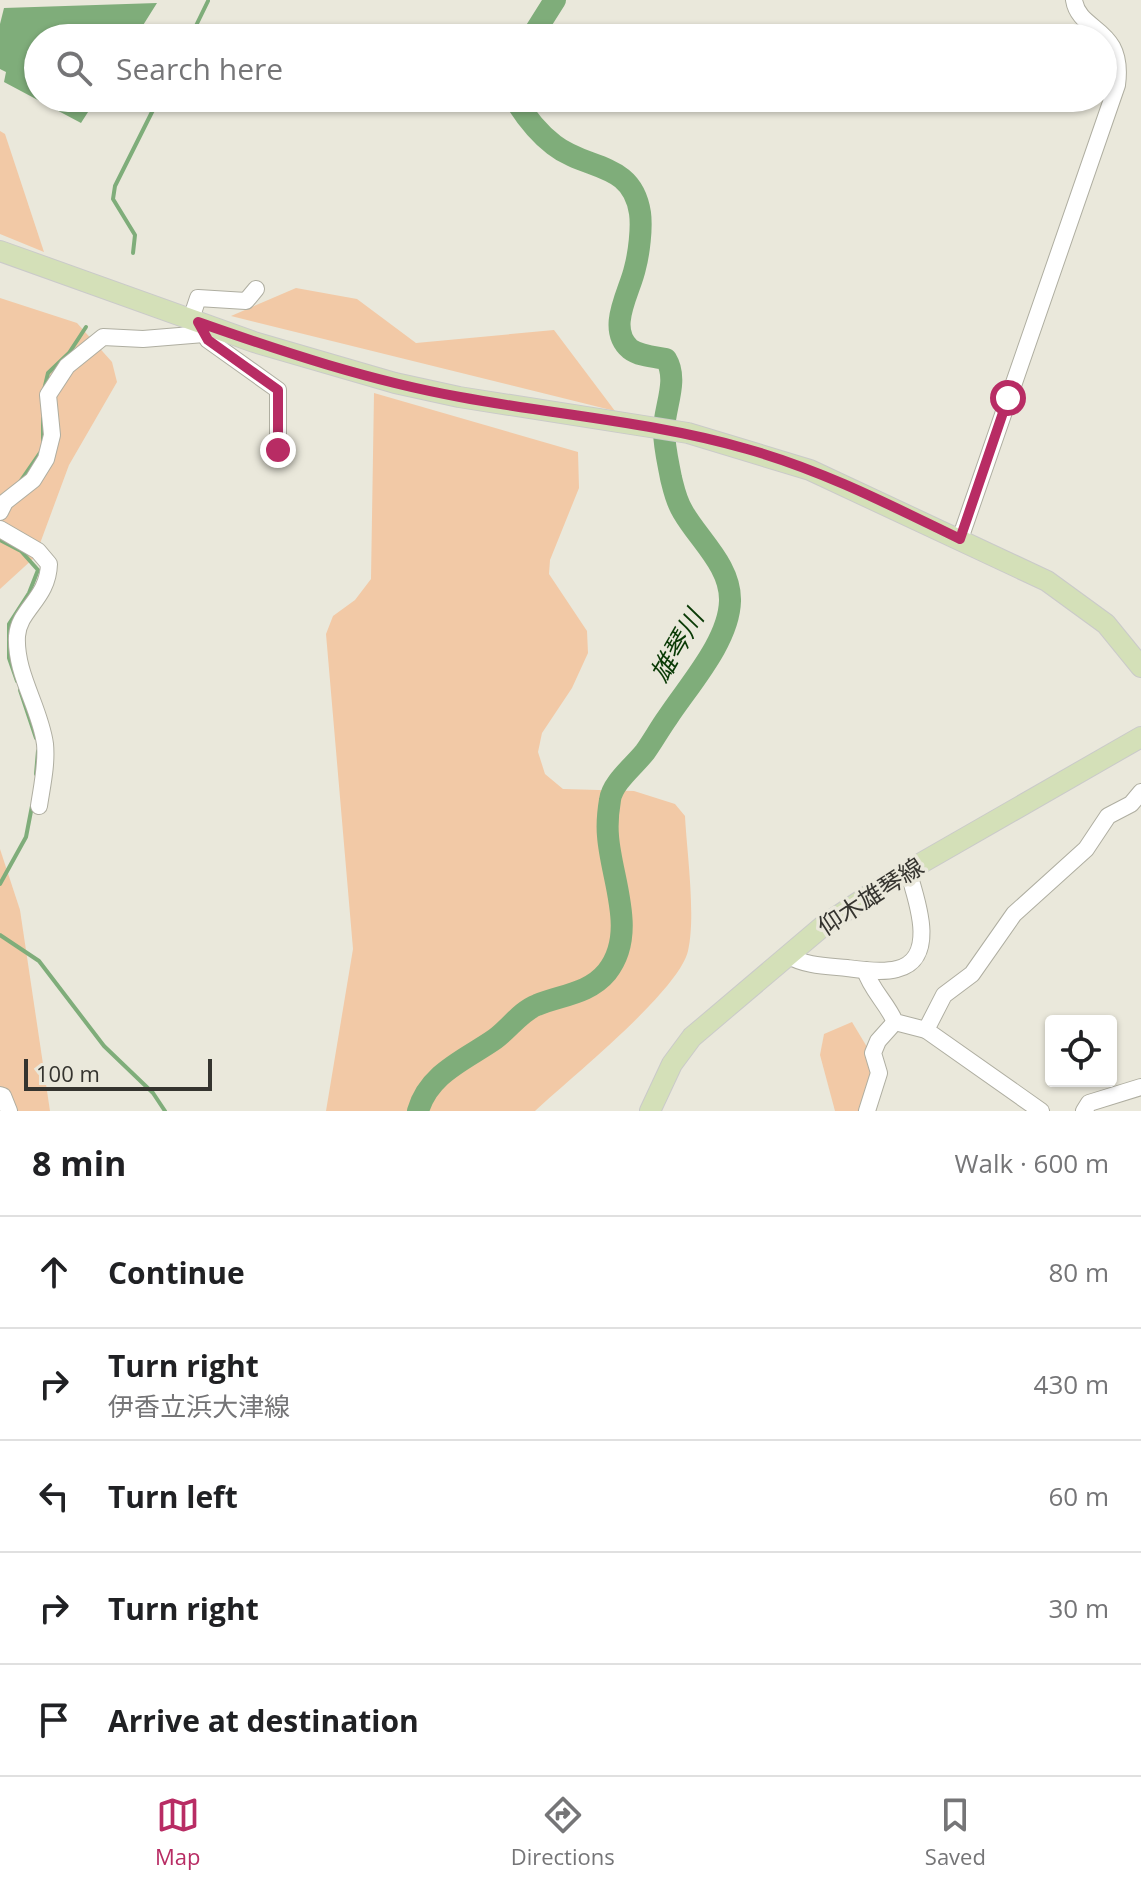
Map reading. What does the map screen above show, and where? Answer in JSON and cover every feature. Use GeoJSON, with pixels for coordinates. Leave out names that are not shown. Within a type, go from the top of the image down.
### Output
{"type":"FeatureCollection","features":[{"type":"Feature","properties":{"kind":"main road"},"geometry":{"type":"LineString","coordinates":[[0,251],[198,325],[395,383],[459,397],[688,433],[749,449],[833,479],[1047,581],[1106,624],[1141,667]]}},
{"type":"Feature","properties":{"kind":"main road","name":"仰木雄琴線"},"geometry":{"type":"LineString","coordinates":[[650,1111],[672,1064],[692,1037],[823,926],[908,871],[1141,737]]}},
{"type":"Feature","properties":{"kind":"street"},"geometry":{"type":"LineString","coordinates":[[1074,0],[1080,15],[1091,24]]}},
{"type":"Feature","properties":{"kind":"street"},"geometry":{"type":"LineString","coordinates":[[1117,56],[1117,85]]}},
{"type":"Feature","properties":{"kind":"street"},"geometry":{"type":"LineString","coordinates":[[960,539],[1108,112]]}},
{"type":"Feature","properties":{"kind":"street"},"geometry":{"type":"LineString","coordinates":[[256,289],[246,301],[198,298],[198,325],[208,340],[278,390],[278,450]]}},
{"type":"Feature","properties":{"kind":"street"},"geometry":{"type":"LineString","coordinates":[[0,512],[5,502],[33,480],[46,459],[52,435],[48,395],[67,366],[103,337],[143,339],[198,325]]}},
{"type":"Feature","properties":{"kind":"street"},"geometry":{"type":"LineString","coordinates":[[0,529],[38,551],[49,564],[49,576],[42,594],[28,610],[17,631],[17,654],[45,744],[39,806]]}},
{"type":"Feature","properties":{"kind":"street"},"geometry":{"type":"LineString","coordinates":[[926,1030],[944,995],[972,974],[1014,914],[1086,849],[1108,816],[1131,804],[1141,792]]}},
{"type":"Feature","properties":{"kind":"street"},"geometry":{"type":"LineString","coordinates":[[787,955],[799,963],[865,970],[896,970],[909,964],[920,949],[922,929],[919,905],[908,871]]}},
{"type":"Feature","properties":{"kind":"street"},"geometry":{"type":"LineString","coordinates":[[865,970],[869,984],[890,1009],[895,1022]]}},
{"type":"Feature","properties":{"kind":"street"},"geometry":{"type":"LineString","coordinates":[[895,1022],[926,1030],[1041,1111]]}},
{"type":"Feature","properties":{"kind":"street"},"geometry":{"type":"LineString","coordinates":[[867,1111],[879,1073],[873,1053],[878,1041],[895,1022]]}},
{"type":"Feature","properties":{"kind":"street"},"geometry":{"type":"LineString","coordinates":[[1084,1111],[1089,1103],[1141,1087]]}},
{"type":"Feature","properties":{"kind":"street"},"geometry":{"type":"LineString","coordinates":[[0,1095],[9,1104],[9,1111]]}},
{"type":"Feature","properties":{"kind":"shaded area"},"geometry":{"type":"Polygon","coordinates":[[[157,3],[144,24],[24,24],[24,93],[4,82],[6,72],[0,69],[0,24],[4,8],[157,3]]]}},
{"type":"Feature","properties":{"kind":"shaded area"},"geometry":{"type":"Polygon","coordinates":[[[60,112],[88,112],[81,123],[60,112]]]}},
{"type":"Feature","properties":{"kind":"shaded area"},"geometry":{"type":"Polygon","coordinates":[[[0,131],[5,134],[44,252],[0,234],[0,131]]]}},
{"type":"Feature","properties":{"kind":"shaded area"},"geometry":{"type":"Polygon","coordinates":[[[296,288],[357,299],[416,343],[554,330],[615,411],[231,316],[296,288]]]}},
{"type":"Feature","properties":{"kind":"shaded area"},"geometry":{"type":"Polygon","coordinates":[[[0,298],[77,323],[112,362],[117,382],[69,465],[35,557],[0,589],[0,298]]]}},
{"type":"Feature","properties":{"kind":"shaded area"},"geometry":{"type":"Polygon","coordinates":[[[374,393],[578,452],[579,488],[550,560],[549,574],[587,631],[588,653],[572,688],[542,733],[538,752],[545,774],[563,789],[634,791],[675,804],[685,816],[691,920],[688,951],[680,968],[644,1011],[535,1111],[326,1111],[353,949],[326,634],[333,616],[355,600],[371,579],[374,393]]]}},
{"type":"Feature","properties":{"kind":"shaded area"},"geometry":{"type":"Polygon","coordinates":[[[0,849],[20,910],[50,1111],[0,1111],[0,849]]]}},
{"type":"Feature","properties":{"kind":"shaded area"},"geometry":{"type":"Polygon","coordinates":[[[852,1022],[879,1067],[873,1111],[835,1111],[820,1055],[824,1034],[852,1022]]]}},
{"type":"Feature","properties":{"kind":"waterway","name":"雄琴川"},"geometry":{"type":"LineString","coordinates":[[540,24],[555,0]]}},
{"type":"Feature","properties":{"kind":"waterway"},"geometry":{"type":"LineString","coordinates":[[197,24],[208,1]]}},
{"type":"Feature","properties":{"kind":"waterway"},"geometry":{"type":"LineString","coordinates":[[133,253],[135,235],[113,199],[115,186],[152,112]]}},
{"type":"Feature","properties":{"kind":"waterway","name":"雄琴川"},"geometry":{"type":"LineString","coordinates":[[418,1111],[423,1098],[439,1077],[495,1039],[526,1011],[592,985],[607,972],[616,957],[622,923],[608,836],[612,794],[619,781],[645,752],[706,662],[723,632],[730,601],[729,588],[720,565],[683,512],[673,487],[664,430],[671,385],[670,367],[666,359],[642,355],[630,349],[620,331],[622,310],[640,240],[640,213],[635,196],[618,175],[554,145],[524,112]]}},
{"type":"Feature","properties":{"kind":"waterway"},"geometry":{"type":"LineString","coordinates":[[44,390],[48,373],[69,353],[86,327]]}},
{"type":"Feature","properties":{"kind":"waterway"},"geometry":{"type":"LineString","coordinates":[[43,418],[43,441]]}},
{"type":"Feature","properties":{"kind":"waterway"},"geometry":{"type":"LineString","coordinates":[[20,482],[40,453]]}},
{"type":"Feature","properties":{"kind":"waterway"},"geometry":{"type":"LineString","coordinates":[[0,540],[21,551],[38,570],[29,593],[9,624],[9,658],[17,681]]}},
{"type":"Feature","properties":{"kind":"waterway"},"geometry":{"type":"LineString","coordinates":[[20,690],[36,738]]}},
{"type":"Feature","properties":{"kind":"waterway"},"geometry":{"type":"LineString","coordinates":[[36,774],[38,751]]}},
{"type":"Feature","properties":{"kind":"waterway"},"geometry":{"type":"LineString","coordinates":[[0,884],[26,837],[32,806]]}},
{"type":"Feature","properties":{"kind":"waterway"},"geometry":{"type":"LineString","coordinates":[[0,935],[39,961],[104,1046],[153,1093],[165,1111]]}},
{"type":"Feature","properties":{"kind":"route"},"geometry":{"type":"LineString","coordinates":[[278,450],[278,390],[208,340],[198,322],[254,342],[395,383],[459,397],[688,433],[749,449],[856,489],[960,539],[1008,398]]}}]}
